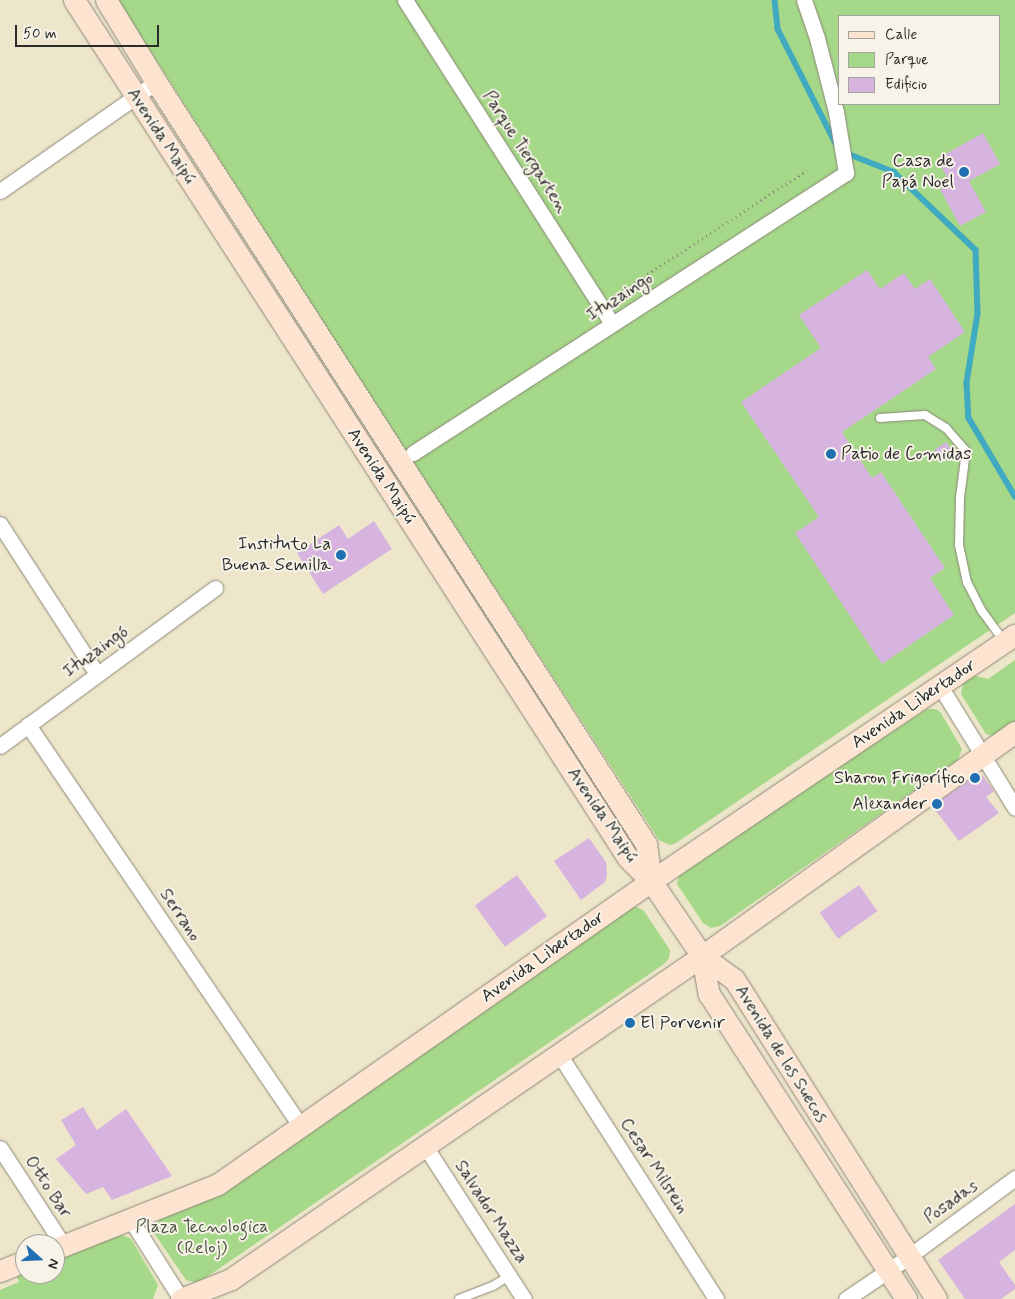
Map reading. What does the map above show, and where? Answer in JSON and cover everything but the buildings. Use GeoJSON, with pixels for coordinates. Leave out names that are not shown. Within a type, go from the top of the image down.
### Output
{"type":"FeatureCollection","features":[{"type":"Feature","properties":{"kind":"main road","name":"Avenida Maipú"},"geometry":{"type":"LineString","coordinates":[[74,0],[628,858],[651,881]]}},
{"type":"Feature","properties":{"kind":"main road","name":"Avenida Maipú"},"geometry":{"type":"LineString","coordinates":[[106,0],[156,82],[646,844],[651,881]]}},
{"type":"Feature","properties":{"kind":"main road","name":"Avenida Libertador"},"geometry":{"type":"LineString","coordinates":[[65,1246],[218,1184],[651,881],[1010,639]]}},
{"type":"Feature","properties":{"kind":"main road"},"geometry":{"type":"LineString","coordinates":[[181,1299],[232,1279],[702,956],[951,780],[981,755],[1015,732]]}},
{"type":"Feature","properties":{"kind":"main road"},"geometry":{"type":"LineString","coordinates":[[651,881],[702,956]]}},
{"type":"Feature","properties":{"kind":"main road","name":"Avenida de los Suecos"},"geometry":{"type":"LineString","coordinates":[[702,956],[734,979],[936,1299]]}},
{"type":"Feature","properties":{"kind":"main road","name":"Avenida de los Suecos"},"geometry":{"type":"LineString","coordinates":[[702,956],[709,994],[906,1299]]}},
{"type":"Feature","properties":{"kind":"main road"},"geometry":{"type":"LineString","coordinates":[[0,1271],[15,1265]]}},
{"type":"Feature","properties":{"kind":"street","name":"Parque Tiergarten"},"geometry":{"type":"LineString","coordinates":[[405,0],[612,324]]}},
{"type":"Feature","properties":{"kind":"street","name":"Ituzaingo"},"geometry":{"type":"LineString","coordinates":[[413,453],[846,174],[836,112],[817,38],[804,0]]}},
{"type":"Feature","properties":{"kind":"street"},"geometry":{"type":"LineString","coordinates":[[0,191],[156,82]]}},
{"type":"Feature","properties":{"kind":"street"},"geometry":{"type":"LineString","coordinates":[[0,524],[97,674]]}},
{"type":"Feature","properties":{"kind":"street","name":"Ituzaingó"},"geometry":{"type":"LineString","coordinates":[[0,746],[215,588]]}},
{"type":"Feature","properties":{"kind":"street"},"geometry":{"type":"LineString","coordinates":[[940,686],[1015,808]]}},
{"type":"Feature","properties":{"kind":"street","name":"Serrano"},"geometry":{"type":"LineString","coordinates":[[28,725],[300,1126]]}},
{"type":"Feature","properties":{"kind":"street","name":"Cesar Milstein"},"geometry":{"type":"LineString","coordinates":[[559,1054],[716,1299]]}},
{"type":"Feature","properties":{"kind":"street","name":"Salvador Mazza"},"geometry":{"type":"LineString","coordinates":[[426,1146],[524,1299]]}},
{"type":"Feature","properties":{"kind":"street","name":"Otto Bar"},"geometry":{"type":"LineString","coordinates":[[0,1148],[51,1234]]}},
{"type":"Feature","properties":{"kind":"street","name":"Posadas"},"geometry":{"type":"LineString","coordinates":[[846,1299],[908,1257],[1015,1178]]}},
{"type":"Feature","properties":{"kind":"street"},"geometry":{"type":"LineString","coordinates":[[131,1220],[181,1299]]}},
{"type":"Feature","properties":{"kind":"lane"},"geometry":{"type":"LineString","coordinates":[[880,418],[925,415],[946,428],[966,451],[960,498],[959,545],[967,582],[982,611],[1010,639]]}},
{"type":"Feature","properties":{"kind":"lane"},"geometry":{"type":"LineString","coordinates":[[459,1299],[494,1286],[509,1276]]}},
{"type":"Feature","properties":{"kind":"path"},"geometry":{"type":"LineString","coordinates":[[614,296],[807,170]]}},
{"type":"Feature","properties":{"kind":"green space"},"geometry":{"type":"Polygon","coordinates":[[[118,0],[1015,0],[1015,613],[676,843],[670,845],[659,840],[356,374],[118,0]]]}},
{"type":"Feature","properties":{"kind":"green space"},"geometry":{"type":"Polygon","coordinates":[[[1015,660],[1015,722],[993,736],[986,734],[961,694],[963,684],[973,675],[988,679],[1015,660]]]}},
{"type":"Feature","properties":{"kind":"green space"},"geometry":{"type":"Polygon","coordinates":[[[927,709],[936,709],[941,713],[962,749],[958,760],[720,926],[711,928],[703,923],[677,884],[679,876],[684,869],[927,709]]]}},
{"type":"Feature","properties":{"kind":"green space","name":"Plaza Tecnologica (Reloj)"},"geometry":{"type":"Polygon","coordinates":[[[631,907],[637,907],[644,911],[670,950],[669,958],[664,964],[198,1283],[186,1280],[154,1233],[160,1217],[631,907]]]}},
{"type":"Feature","properties":{"kind":"green space"},"geometry":{"type":"Polygon","coordinates":[[[118,1233],[131,1239],[158,1285],[153,1299],[0,1299],[0,1290],[15,1284],[65,1284],[65,1253],[118,1233]]]}},
{"type":"Feature","properties":{"kind":"waterway"},"geometry":{"type":"LineString","coordinates":[[775,0],[778,29],[836,144]]}},
{"type":"Feature","properties":{"kind":"waterway"},"geometry":{"type":"LineString","coordinates":[[846,153],[894,172],[976,250],[978,314],[967,383],[969,418],[1015,496]]}},
{"type":"Feature","properties":{"kind":"place","name":"Casa de Papá Noel"},"geometry":{"type":"Point","coordinates":[964,172]}},
{"type":"Feature","properties":{"kind":"place","name":"Patio de Comidas"},"geometry":{"type":"Point","coordinates":[831,454]}},
{"type":"Feature","properties":{"kind":"place","name":"Instituto La Buena Semilla"},"geometry":{"type":"Point","coordinates":[341,555]}},
{"type":"Feature","properties":{"kind":"place","name":"Sharon Frigorífico"},"geometry":{"type":"Point","coordinates":[975,778]}},
{"type":"Feature","properties":{"kind":"place","name":"Alexander"},"geometry":{"type":"Point","coordinates":[937,804]}},
{"type":"Feature","properties":{"kind":"place","name":"El Porvenir"},"geometry":{"type":"Point","coordinates":[630,1023]}}]}
